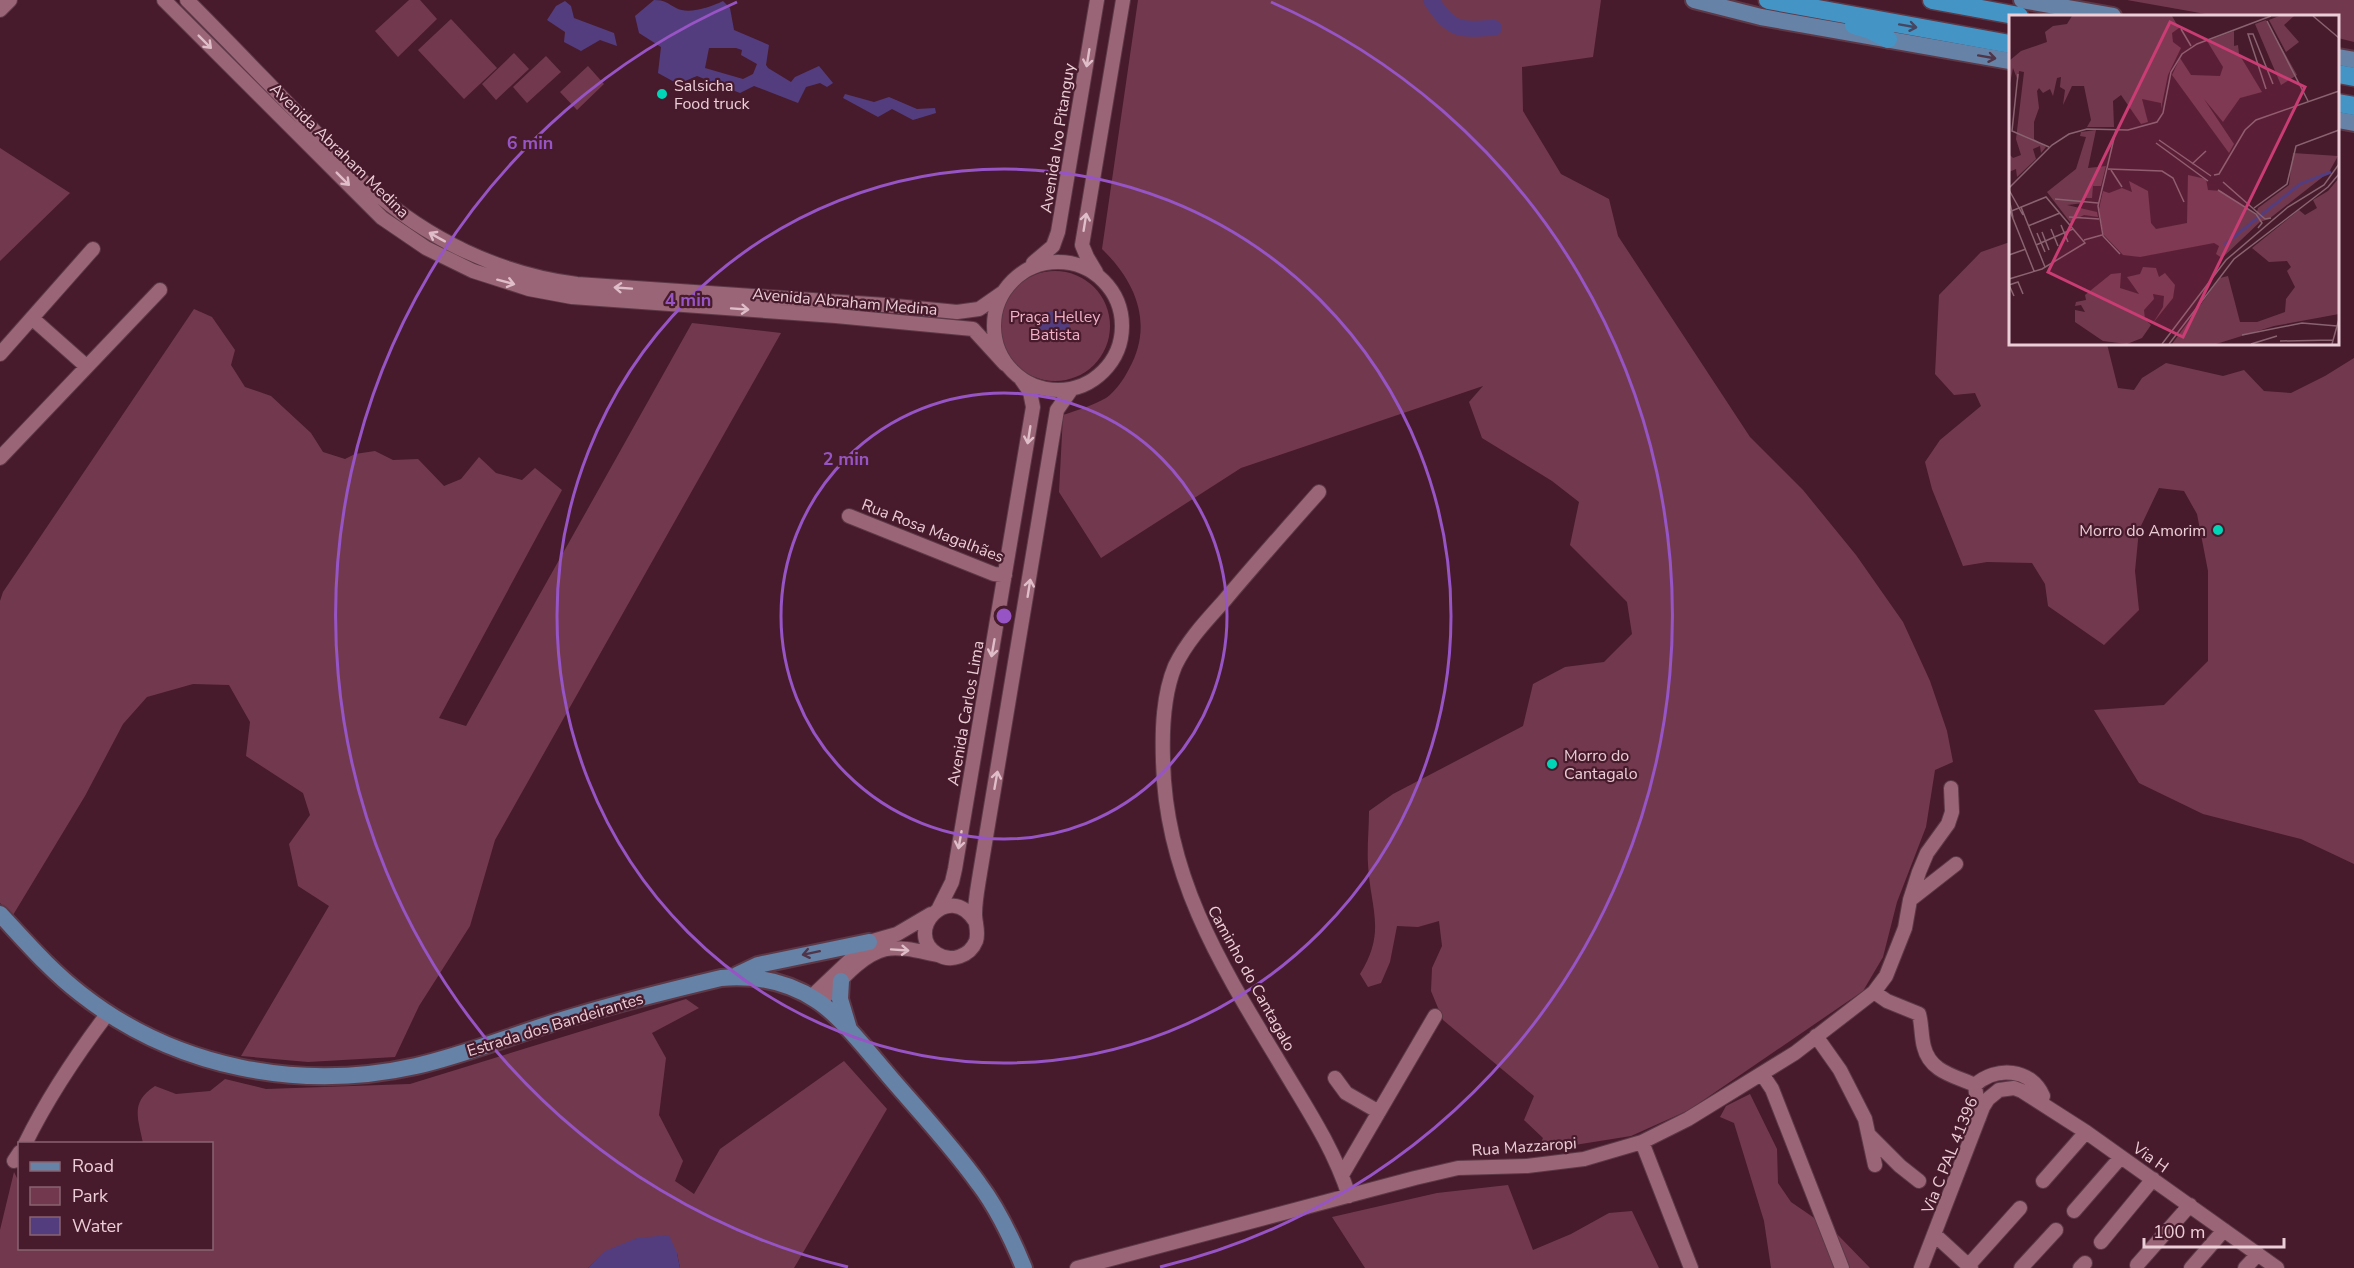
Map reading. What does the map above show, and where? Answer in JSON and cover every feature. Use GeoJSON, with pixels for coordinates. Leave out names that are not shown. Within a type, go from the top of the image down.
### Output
{"type":"FeatureCollection","features":[{"type":"Feature","properties":{"kind":"highway"},"geometry":{"type":"LineString","coordinates":[[1757,0],[1761,3],[1868,29],[1888,39]]}},
{"type":"Feature","properties":{"kind":"highway"},"geometry":{"type":"LineString","coordinates":[[1768,0],[2009,44]]}},
{"type":"Feature","properties":{"kind":"highway"},"geometry":{"type":"LineString","coordinates":[[1932,0],[2014,15]]}},
{"type":"Feature","properties":{"kind":"highway"},"geometry":{"type":"LineString","coordinates":[[2339,74],[2354,77]]}},
{"type":"Feature","properties":{"kind":"highway"},"geometry":{"type":"LineString","coordinates":[[2339,103],[2354,106]]}},
{"type":"Feature","properties":{"kind":"main road"},"geometry":{"type":"LineString","coordinates":[[1694,0],[1761,17],[2009,61]]}},
{"type":"Feature","properties":{"kind":"main road"},"geometry":{"type":"LineString","coordinates":[[2022,0],[2107,15]]}},
{"type":"Feature","properties":{"kind":"main road"},"geometry":{"type":"LineString","coordinates":[[2339,57],[2354,60]]}},
{"type":"Feature","properties":{"kind":"main road"},"geometry":{"type":"LineString","coordinates":[[2339,120],[2354,123]]}},
{"type":"Feature","properties":{"kind":"main road","name":"Estrada dos Bandeirantes"},"geometry":{"type":"LineString","coordinates":[[0,914],[58,975],[82,995],[108,1013],[156,1040],[196,1056],[258,1071],[298,1076],[326,1077],[374,1073],[416,1066],[572,1017],[681,988],[733,977],[769,979],[815,1000],[851,1033],[980,1184],[1024,1268]]}},
{"type":"Feature","properties":{"kind":"main road"},"geometry":{"type":"LineString","coordinates":[[733,977],[758,965],[869,942]]}},
{"type":"Feature","properties":{"kind":"main road"},"geometry":{"type":"LineString","coordinates":[[841,981],[840,999],[851,1033]]}},
{"type":"Feature","properties":{"kind":"street"},"geometry":{"type":"LineString","coordinates":[[0,10],[10,0]]}},
{"type":"Feature","properties":{"kind":"street","name":"Avenida Abraham Medina"},"geometry":{"type":"LineString","coordinates":[[164,0],[382,218],[444,258],[494,279],[572,297],[836,316],[973,329],[1005,364]]}},
{"type":"Feature","properties":{"kind":"street","name":"Avenida Abraham Medina"},"geometry":{"type":"LineString","coordinates":[[188,0],[372,189],[425,230],[463,252],[542,278],[604,286],[957,312],[979,309],[1002,293]]}},
{"type":"Feature","properties":{"kind":"street","name":"Avenida Ivo Pitanguy"},"geometry":{"type":"LineString","coordinates":[[1027,269],[1053,246],[1058,232],[1096,0]]}},
{"type":"Feature","properties":{"kind":"street"},"geometry":{"type":"LineString","coordinates":[[1099,276],[1070,262],[1041,263],[1014,278],[1002,293],[994,316],[993,331],[996,345],[1005,364],[1021,379],[1037,387],[1054,391],[1071,390],[1103,373],[1114,358],[1120,342],[1122,324],[1119,306],[1111,290],[1087,257],[1082,244],[1123,0]]}},
{"type":"Feature","properties":{"kind":"street"},"geometry":{"type":"LineString","coordinates":[[291,128],[299,127],[302,118]]}},
{"type":"Feature","properties":{"kind":"street"},"geometry":{"type":"LineString","coordinates":[[305,142],[308,133],[317,133]]}},
{"type":"Feature","properties":{"kind":"street"},"geometry":{"type":"LineString","coordinates":[[0,354],[93,249]]}},
{"type":"Feature","properties":{"kind":"street"},"geometry":{"type":"LineString","coordinates":[[0,458],[160,290]]}},
{"type":"Feature","properties":{"kind":"street"},"geometry":{"type":"LineString","coordinates":[[33,319],[86,366]]}},
{"type":"Feature","properties":{"kind":"street","name":"Avenida Carlos Lima"},"geometry":{"type":"LineString","coordinates":[[938,955],[932,949],[925,934],[926,926],[952,882],[955,869],[1033,407],[1030,392],[1021,379]]}},
{"type":"Feature","properties":{"kind":"street"},"geometry":{"type":"LineString","coordinates":[[815,1000],[873,954],[898,949],[955,958],[970,950],[977,934],[975,921],[980,873],[1057,410],[1071,390]]}},
{"type":"Feature","properties":{"kind":"street","name":"Caminho do Cantagalo"},"geometry":{"type":"LineString","coordinates":[[1319,492],[1197,632],[1180,657],[1167,689],[1162,734],[1163,779],[1177,858],[1198,917],[1278,1060],[1317,1122],[1342,1175],[1349,1196]]}},
{"type":"Feature","properties":{"kind":"street","name":"Rua Rosa Magalhães"},"geometry":{"type":"LineString","coordinates":[[849,516],[994,574],[1005,575]]}},
{"type":"Feature","properties":{"kind":"street","name":"Rua Mazzaropi"},"geometry":{"type":"LineString","coordinates":[[1077,1268],[1458,1168],[1527,1166],[1584,1159],[1642,1142],[1688,1119],[1762,1074],[1874,992],[1893,963],[1905,928],[1910,900],[1927,853],[1948,824],[1952,812],[1951,788]]}},
{"type":"Feature","properties":{"kind":"street"},"geometry":{"type":"LineString","coordinates":[[1910,900],[1956,864]]}},
{"type":"Feature","properties":{"kind":"street"},"geometry":{"type":"LineString","coordinates":[[815,1000],[869,942],[897,934],[946,906],[966,910],[975,921]]}},
{"type":"Feature","properties":{"kind":"street"},"geometry":{"type":"LineString","coordinates":[[1874,992],[1887,1001],[1919,1014],[1923,1044],[1930,1060],[1937,1068],[1975,1085]]}},
{"type":"Feature","properties":{"kind":"street"},"geometry":{"type":"LineString","coordinates":[[26,1142],[43,1108],[108,1013]]}},
{"type":"Feature","properties":{"kind":"street"},"geometry":{"type":"LineString","coordinates":[[1342,1175],[1435,1016]]}},
{"type":"Feature","properties":{"kind":"street"},"geometry":{"type":"LineString","coordinates":[[1816,1036],[1854,1095],[1870,1136],[1875,1165]]}},
{"type":"Feature","properties":{"kind":"street"},"geometry":{"type":"LineString","coordinates":[[1975,1085],[1990,1074],[2020,1073],[2039,1088],[2043,1096],[2040,1102]]}},
{"type":"Feature","properties":{"kind":"street"},"geometry":{"type":"LineString","coordinates":[[1762,1074],[1772,1089],[1842,1268]]}},
{"type":"Feature","properties":{"kind":"street"},"geometry":{"type":"LineString","coordinates":[[1335,1078],[1346,1093],[1379,1112]]}},
{"type":"Feature","properties":{"kind":"street"},"geometry":{"type":"LineString","coordinates":[[1975,1085],[1978,1118]]}},
{"type":"Feature","properties":{"kind":"street","name":"Via H"},"geometry":{"type":"LineString","coordinates":[[2000,1090],[2014,1088],[2040,1102],[2121,1156],[2277,1268]]}},
{"type":"Feature","properties":{"kind":"street","name":"Via C PAL 41396"},"geometry":{"type":"LineString","coordinates":[[1921,1268],[1978,1118],[1988,1100],[2000,1090]]}},
{"type":"Feature","properties":{"kind":"street"},"geometry":{"type":"LineString","coordinates":[[2043,1181],[2086,1132]]}},
{"type":"Feature","properties":{"kind":"street"},"geometry":{"type":"LineString","coordinates":[[1870,1136],[1900,1166],[1919,1181]]}},
{"type":"Feature","properties":{"kind":"street"},"geometry":{"type":"LineString","coordinates":[[1642,1142],[1691,1268]]}},
{"type":"Feature","properties":{"kind":"street"},"geometry":{"type":"LineString","coordinates":[[2074,1211],[2121,1156]]}},
{"type":"Feature","properties":{"kind":"street"},"geometry":{"type":"LineString","coordinates":[[2101,1242],[2153,1179]]}},
{"type":"Feature","properties":{"kind":"street"},"geometry":{"type":"LineString","coordinates":[[2137,1264],[2190,1205]]}},
{"type":"Feature","properties":{"kind":"street"},"geometry":{"type":"LineString","coordinates":[[1935,1235],[1970,1267],[2020,1208]]}},
{"type":"Feature","properties":{"kind":"street"},"geometry":{"type":"LineString","coordinates":[[2021,1268],[2056,1230]]}},
{"type":"Feature","properties":{"kind":"street"},"geometry":{"type":"LineString","coordinates":[[2191,1268],[2224,1230]]}},
{"type":"Feature","properties":{"kind":"street"},"geometry":{"type":"LineString","coordinates":[[2245,1268],[2258,1254]]}},
{"type":"Feature","properties":{"kind":"green space"},"geometry":{"type":"Polygon","coordinates":[[[409,0],[420,0],[437,19],[398,57],[375,31],[409,0]]]}},
{"type":"Feature","properties":{"kind":"green space"},"geometry":{"type":"Polygon","coordinates":[[[1138,0],[1601,0],[1593,57],[1522,67],[1523,111],[1561,174],[1609,199],[1618,236],[1750,437],[1803,490],[1856,555],[1903,622],[1930,681],[1947,731],[1953,762],[1935,770],[1926,827],[1897,902],[1883,957],[1863,991],[1689,1110],[1631,1136],[1537,1151],[1543,1138],[1524,1120],[1534,1096],[1443,1020],[1431,991],[1432,968],[1442,946],[1439,921],[1418,927],[1397,926],[1390,962],[1381,983],[1368,987],[1360,974],[1373,945],[1375,932],[1368,864],[1369,811],[1393,794],[1523,726],[1533,684],[1565,667],[1604,662],[1632,634],[1627,602],[1570,545],[1579,502],[1552,481],[1482,438],[1469,402],[1483,386],[1241,468],[1101,558],[1059,492],[1063,415],[1085,408],[1113,392],[1129,369],[1140,336],[1138,304],[1132,290],[1124,275],[1102,249],[1138,0]]]}},
{"type":"Feature","properties":{"kind":"green space"},"geometry":{"type":"Polygon","coordinates":[[[2127,0],[2354,0],[2354,42],[2339,38],[2339,15],[2211,15],[2127,0]]]}},
{"type":"Feature","properties":{"kind":"green space"},"geometry":{"type":"Polygon","coordinates":[[[451,19],[497,68],[464,99],[418,50],[451,19]]]}},
{"type":"Feature","properties":{"kind":"green space"},"geometry":{"type":"Polygon","coordinates":[[[514,53],[529,69],[496,100],[482,84],[514,53]]]}},
{"type":"Feature","properties":{"kind":"green space"},"geometry":{"type":"Polygon","coordinates":[[[546,56],[561,72],[527,103],[513,87],[546,56]]]}},
{"type":"Feature","properties":{"kind":"green space"},"geometry":{"type":"Polygon","coordinates":[[[588,66],[604,84],[577,110],[560,92],[588,66]]]}},
{"type":"Feature","properties":{"kind":"green space"},"geometry":{"type":"Polygon","coordinates":[[[0,148],[70,193],[0,261],[0,148]]]}},
{"type":"Feature","properties":{"kind":"green space"},"geometry":{"type":"Polygon","coordinates":[[[2009,242],[2009,345],[2107,345],[2118,388],[2134,390],[2142,378],[2166,363],[2223,376],[2244,370],[2264,391],[2291,393],[2354,358],[2354,864],[2301,839],[2203,814],[2139,783],[2094,710],[2164,705],[2208,661],[2208,571],[2197,514],[2184,491],[2159,488],[2139,530],[2135,571],[2139,610],[2104,645],[2048,606],[2045,584],[2032,563],[1987,562],[1963,566],[1932,489],[1925,462],[1940,440],[1981,406],[1975,393],[1954,395],[1935,374],[1939,295],[1981,252],[2009,242]]]}},
{"type":"Feature","properties":{"kind":"green space","name":"Praça Helley Batista"},"geometry":{"type":"Polygon","coordinates":[[[1055,271],[1076,275],[1094,287],[1106,305],[1110,326],[1106,347],[1094,365],[1076,377],[1055,381],[1034,377],[1016,365],[1004,347],[1000,326],[1004,305],[1016,287],[1034,275],[1055,271]]]}},
{"type":"Feature","properties":{"kind":"green space"},"geometry":{"type":"Polygon","coordinates":[[[194,309],[212,317],[235,350],[231,365],[245,387],[271,396],[311,433],[323,452],[345,459],[355,454],[375,451],[393,460],[418,459],[444,486],[461,479],[479,457],[496,473],[522,480],[535,468],[562,490],[439,718],[466,726],[692,323],[781,333],[495,840],[470,926],[419,1006],[395,1057],[308,1062],[241,1056],[329,906],[298,886],[289,844],[310,815],[303,793],[246,756],[250,722],[229,685],[193,684],[147,697],[123,724],[85,796],[13,915],[0,903],[0,601],[3,592],[194,309]]]}},
{"type":"Feature","properties":{"kind":"green space"},"geometry":{"type":"Polygon","coordinates":[[[686,999],[699,1008],[652,1033],[666,1058],[659,1115],[683,1161],[675,1181],[694,1194],[720,1149],[844,1061],[887,1109],[794,1268],[680,1268],[677,1253],[606,1251],[588,1268],[0,1268],[0,1230],[14,1172],[18,1180],[18,1250],[213,1250],[213,1142],[143,1142],[138,1118],[139,1104],[147,1092],[155,1086],[176,1094],[210,1091],[225,1079],[266,1089],[410,1084],[686,999]]]}},
{"type":"Feature","properties":{"kind":"green space"},"geometry":{"type":"Polygon","coordinates":[[[1750,1094],[1777,1149],[1778,1183],[1791,1202],[1836,1233],[1870,1268],[1771,1268],[1764,1221],[1734,1123],[1720,1117],[1726,1106],[1750,1094]]]}},
{"type":"Feature","properties":{"kind":"green space"},"geometry":{"type":"Polygon","coordinates":[[[1508,1185],[1533,1250],[1571,1234],[1609,1213],[1632,1211],[1659,1268],[1365,1268],[1332,1217],[1437,1193],[1508,1185]]]}},
{"type":"Feature","properties":{"kind":"water"},"geometry":{"type":"Polygon","coordinates":[[[654,0],[663,1],[687,11],[706,8],[723,1],[730,8],[734,30],[769,45],[766,65],[768,68],[791,82],[795,77],[819,66],[833,83],[827,87],[820,83],[806,87],[798,103],[754,86],[740,93],[697,76],[678,84],[658,73],[661,47],[639,33],[635,16],[654,0]],[[709,48],[705,68],[743,79],[753,74],[757,64],[741,55],[742,50],[709,48]]]}},
{"type":"Feature","properties":{"kind":"water"},"geometry":{"type":"Polygon","coordinates":[[[565,1],[571,6],[574,18],[614,33],[617,46],[600,40],[581,51],[564,42],[565,32],[547,20],[556,6],[565,1]]]}},
{"type":"Feature","properties":{"kind":"water"},"geometry":{"type":"Polygon","coordinates":[[[845,94],[874,102],[889,97],[917,109],[935,108],[936,113],[913,120],[892,109],[878,117],[843,98],[845,94]]]}},
{"type":"Feature","properties":{"kind":"water"},"geometry":{"type":"Polygon","coordinates":[[[1054,311],[1065,315],[1069,326],[1065,337],[1054,341],[1043,337],[1039,326],[1043,315],[1054,311]]]}},
{"type":"Feature","properties":{"kind":"water"},"geometry":{"type":"Polygon","coordinates":[[[669,1235],[677,1253],[680,1268],[588,1268],[605,1251],[637,1238],[669,1235]]]}},
{"type":"Feature","properties":{"kind":"waterway"},"geometry":{"type":"LineString","coordinates":[[1431,0],[1450,23],[1472,29],[1494,28]]}},
{"type":"Feature","properties":{"kind":"place","name":"Salsicha Food truck"},"geometry":{"type":"Point","coordinates":[662,94]}},
{"type":"Feature","properties":{"kind":"place","name":"Morro do Amorim"},"geometry":{"type":"Point","coordinates":[2218,530]}},
{"type":"Feature","properties":{"kind":"place","name":"Morro do Cantagalo"},"geometry":{"type":"Point","coordinates":[1552,764]}}]}
